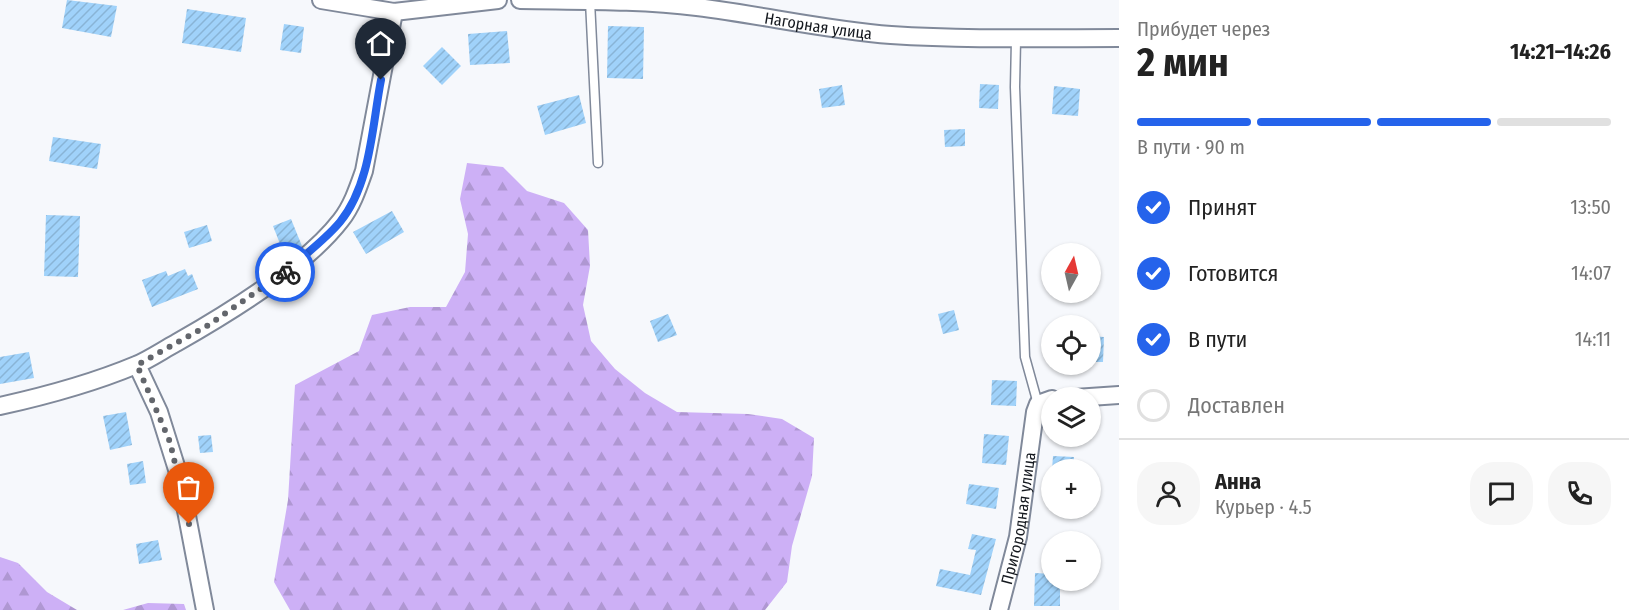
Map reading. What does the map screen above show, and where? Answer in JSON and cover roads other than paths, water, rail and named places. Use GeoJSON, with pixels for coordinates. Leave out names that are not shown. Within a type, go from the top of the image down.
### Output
{"type":"FeatureCollection","features":[{"type":"Feature","properties":{"kind":"street"},"geometry":{"type":"LineString","coordinates":[[321,0],[394,12],[498,0]]}},
{"type":"Feature","properties":{"kind":"street","name":"Нагорная улица"},"geometry":{"type":"LineString","coordinates":[[520,0],[697,6],[787,22],[890,34],[1016,40],[1119,38]]}},
{"type":"Feature","properties":{"kind":"street"},"geometry":{"type":"LineString","coordinates":[[0,406],[33,399],[137,365],[207,326],[283,273],[340,221],[356,193],[364,171],[394,12]]}},
{"type":"Feature","properties":{"kind":"street"},"geometry":{"type":"LineString","coordinates":[[137,365],[159,412],[180,479],[205,610]]}},
{"type":"Feature","properties":{"kind":"street"},"geometry":{"type":"LineString","coordinates":[[1101,396],[1119,395]]}},
{"type":"Feature","properties":{"kind":"street","name":"Пригородная улица"},"geometry":{"type":"LineString","coordinates":[[999,610],[1018,537],[1041,421]]}},
{"type":"Feature","properties":{"kind":"lane"},"geometry":{"type":"LineString","coordinates":[[590,1],[598,163]]}},
{"type":"Feature","properties":{"kind":"lane"},"geometry":{"type":"LineString","coordinates":[[1016,40],[1015,87],[1025,357],[1041,392]]}}]}
